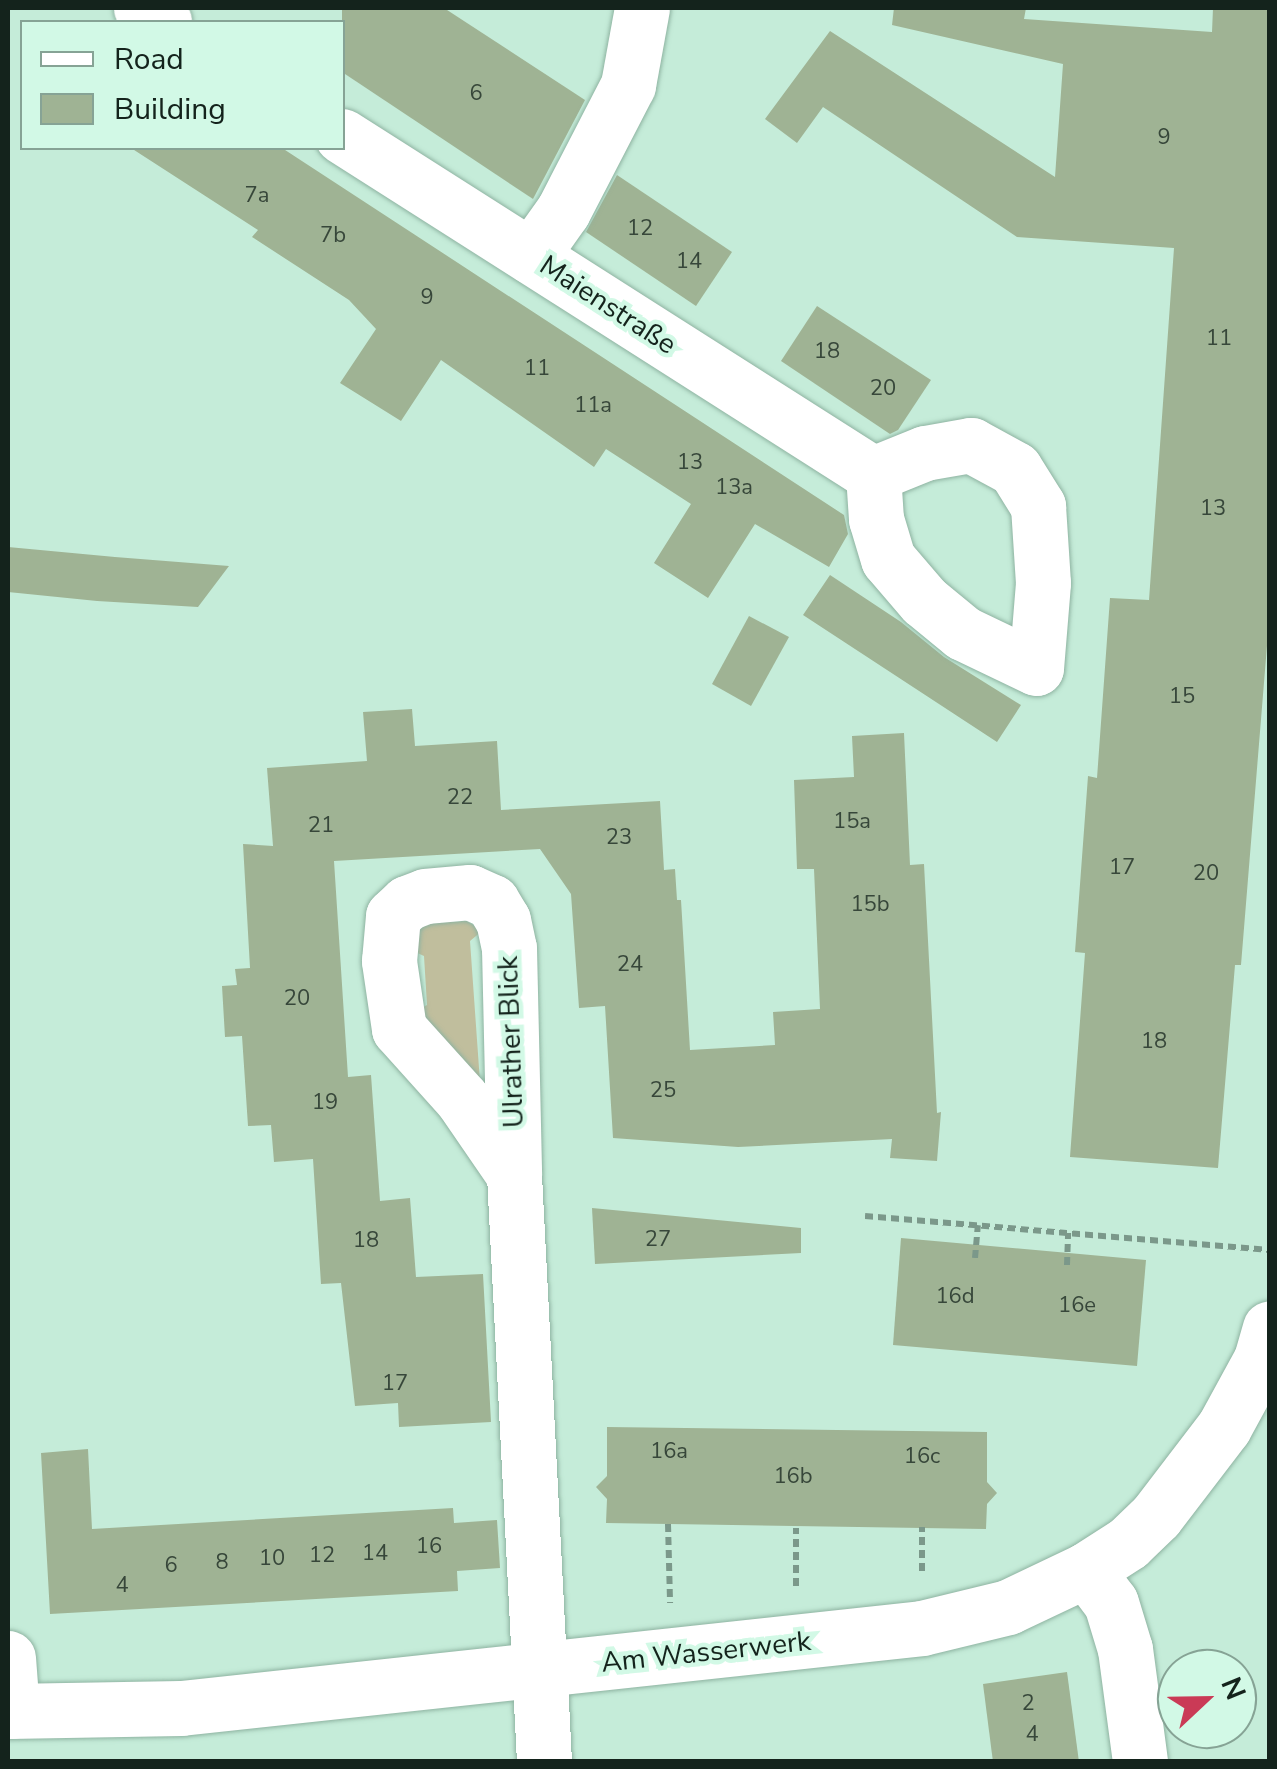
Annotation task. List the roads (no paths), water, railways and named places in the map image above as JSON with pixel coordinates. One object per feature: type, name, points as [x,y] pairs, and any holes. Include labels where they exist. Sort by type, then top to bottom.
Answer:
[{"type":"street","points":[[531,256],[563,211],[628,85],[642,8]]},
{"type":"street","name":"Maienstraße","points":[[345,138],[873,474]]},
{"type":"street","points":[[514,1175],[544,1762]]},
{"type":"street","name":"Am Wasserwerk","points":[[9,1693],[180,1708],[922,1628],[1008,1607],[1086,1570],[1128,1543],[1187,1480],[1224,1427],[1261,1359],[1270,1328]]},
{"type":"street","points":[[1086,1570],[1111,1603],[1125,1649],[1140,1762]]}]
